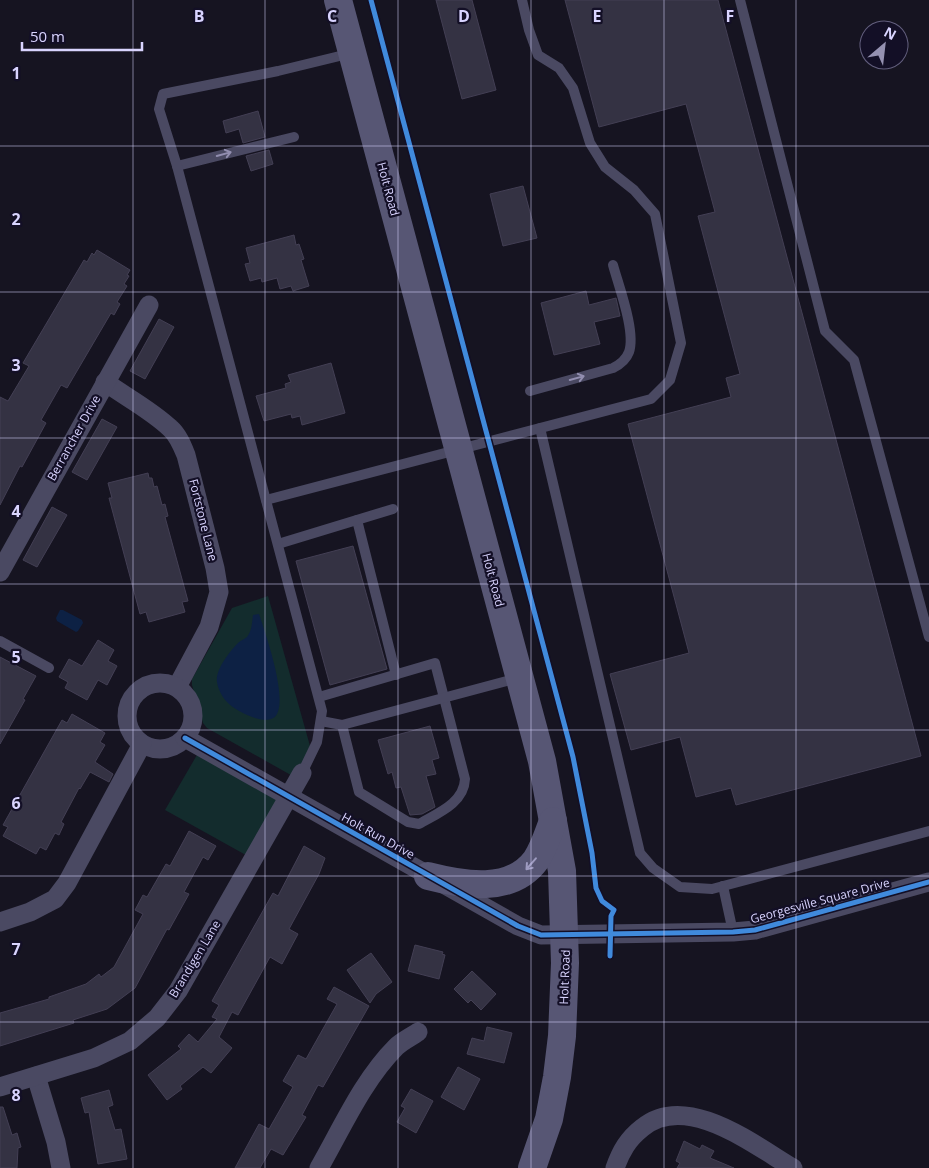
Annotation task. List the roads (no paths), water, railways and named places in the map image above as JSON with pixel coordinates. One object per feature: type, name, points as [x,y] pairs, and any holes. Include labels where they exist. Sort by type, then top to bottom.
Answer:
[{"type":"main road","name":"Holt Road","points":[[338,0],[542,761],[562,871],[565,936],[562,1036],[558,1077],[549,1119],[532,1168]]},
{"type":"main road","points":[[428,876],[452,882],[478,884],[497,884],[512,879],[526,870],[536,860],[553,821]]},
{"type":"street","name":"Berrancher Drive","points":[[0,572],[149,305]]},
{"type":"street","name":"Fortstone Lane","points":[[105,382],[170,428],[180,440],[186,455],[215,568],[219,592],[209,627],[176,687]]},
{"type":"street","points":[[164,683],[176,687],[187,697],[193,711],[192,726],[185,738],[175,745],[164,749],[142,744],[133,735],[127,723],[127,710],[131,698],[140,689],[152,684],[164,683]]},
{"type":"street","name":"Holt Run Drive","points":[[185,738],[518,926],[541,935],[565,936]]},
{"type":"street","points":[[0,922],[30,912],[55,899],[67,883],[142,744]]},
{"type":"street","name":"Brandigen Lane","points":[[0,1087],[94,1058],[130,1041],[157,1018],[178,991],[302,773]]},
{"type":"street","name":"Georgesville Square Drive","points":[[565,936],[756,930],[929,882]]},
{"type":"street","points":[[319,1168],[380,1064],[397,1046],[418,1032]]},
{"type":"street","points":[[36,1076],[56,1142],[61,1168]]},
{"type":"street","points":[[615,1168],[619,1156],[630,1138],[646,1124],[661,1117],[678,1114],[704,1118],[793,1168]]},
{"type":"lane","points":[[266,500],[651,399],[670,380],[681,344],[656,214],[634,190],[606,167],[590,142],[573,88],[559,68],[538,54],[529,30],[522,0]]},
{"type":"lane","points":[[740,0],[825,331],[854,360],[929,637]]},
{"type":"lane","points":[[302,773],[317,742],[322,711],[319,697],[177,166],[159,109],[163,94],[278,71],[352,53]]},
{"type":"lane","points":[[177,166],[294,137]]},
{"type":"lane","points":[[530,391],[613,368],[622,363],[629,353],[631,334],[613,265]]},
{"type":"lane","points":[[540,428],[640,853],[653,868],[680,887],[712,889],[929,831]]},
{"type":"lane","points":[[278,544],[393,509]]},
{"type":"lane","points":[[357,520],[396,674]]},
{"type":"lane","points":[[0,641],[49,668]]},
{"type":"lane","points":[[319,697],[435,663],[465,779],[465,789],[452,805],[419,824],[408,822],[359,792],[342,725]]},
{"type":"lane","points":[[321,721],[342,725],[519,678]]},
{"type":"lane","points":[[723,886],[733,932]]},
{"type":"water","points":[[60,610],[82,620],[83,623],[78,631],[76,632],[57,621],[56,618]]},
{"type":"water","points":[[259,614],[278,680],[279,693],[277,714],[267,720],[244,714],[231,706],[222,695],[217,682],[218,672],[224,661],[238,643],[249,635],[253,615]]}]
